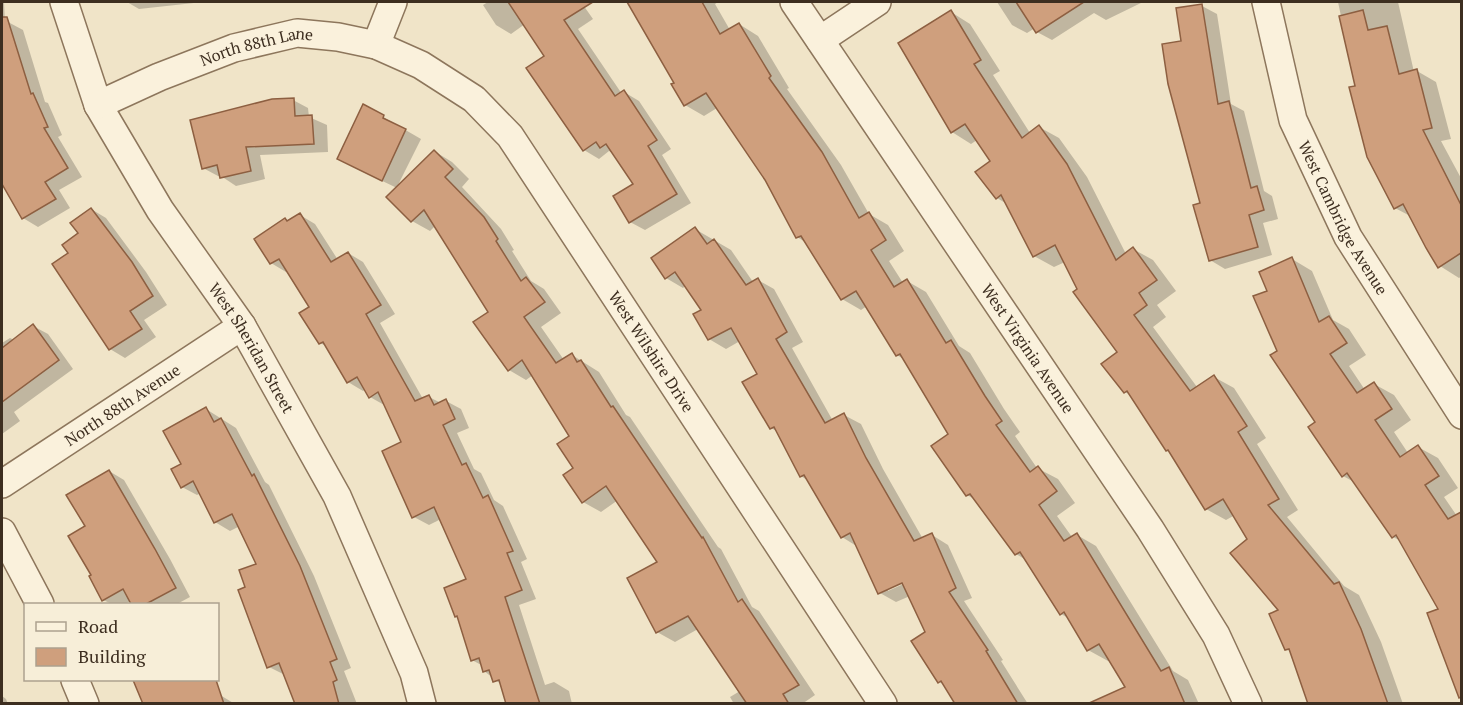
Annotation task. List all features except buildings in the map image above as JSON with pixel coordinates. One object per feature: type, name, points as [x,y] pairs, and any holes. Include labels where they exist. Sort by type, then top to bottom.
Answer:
[{"type":"street","name":"West Sheridan Street","points":[[64,2],[98,105],[160,210],[242,326],[337,496],[414,673],[422,704]]},
{"type":"street","points":[[376,45],[393,2]]},
{"type":"street","name":"West Virginia Avenue","points":[[794,2],[1156,538],[1216,635],[1248,704]]},
{"type":"street","points":[[820,40],[876,2]]},
{"type":"street","name":"West Cambridge Avenue","points":[[1266,2],[1293,120],[1343,227],[1461,415]]},
{"type":"street","name":"North 88th Lane","points":[[98,105],[159,77],[234,48],[297,33],[376,45]]},
{"type":"street","name":"West Wilshire Drive","points":[[376,45],[421,65],[474,99],[510,136],[883,704]]},
{"type":"street","name":"North 88th Avenue","points":[[2,484],[242,326]]},
{"type":"street","points":[[2,532],[39,603]]},
{"type":"street","points":[[75,681],[85,704]]}]
